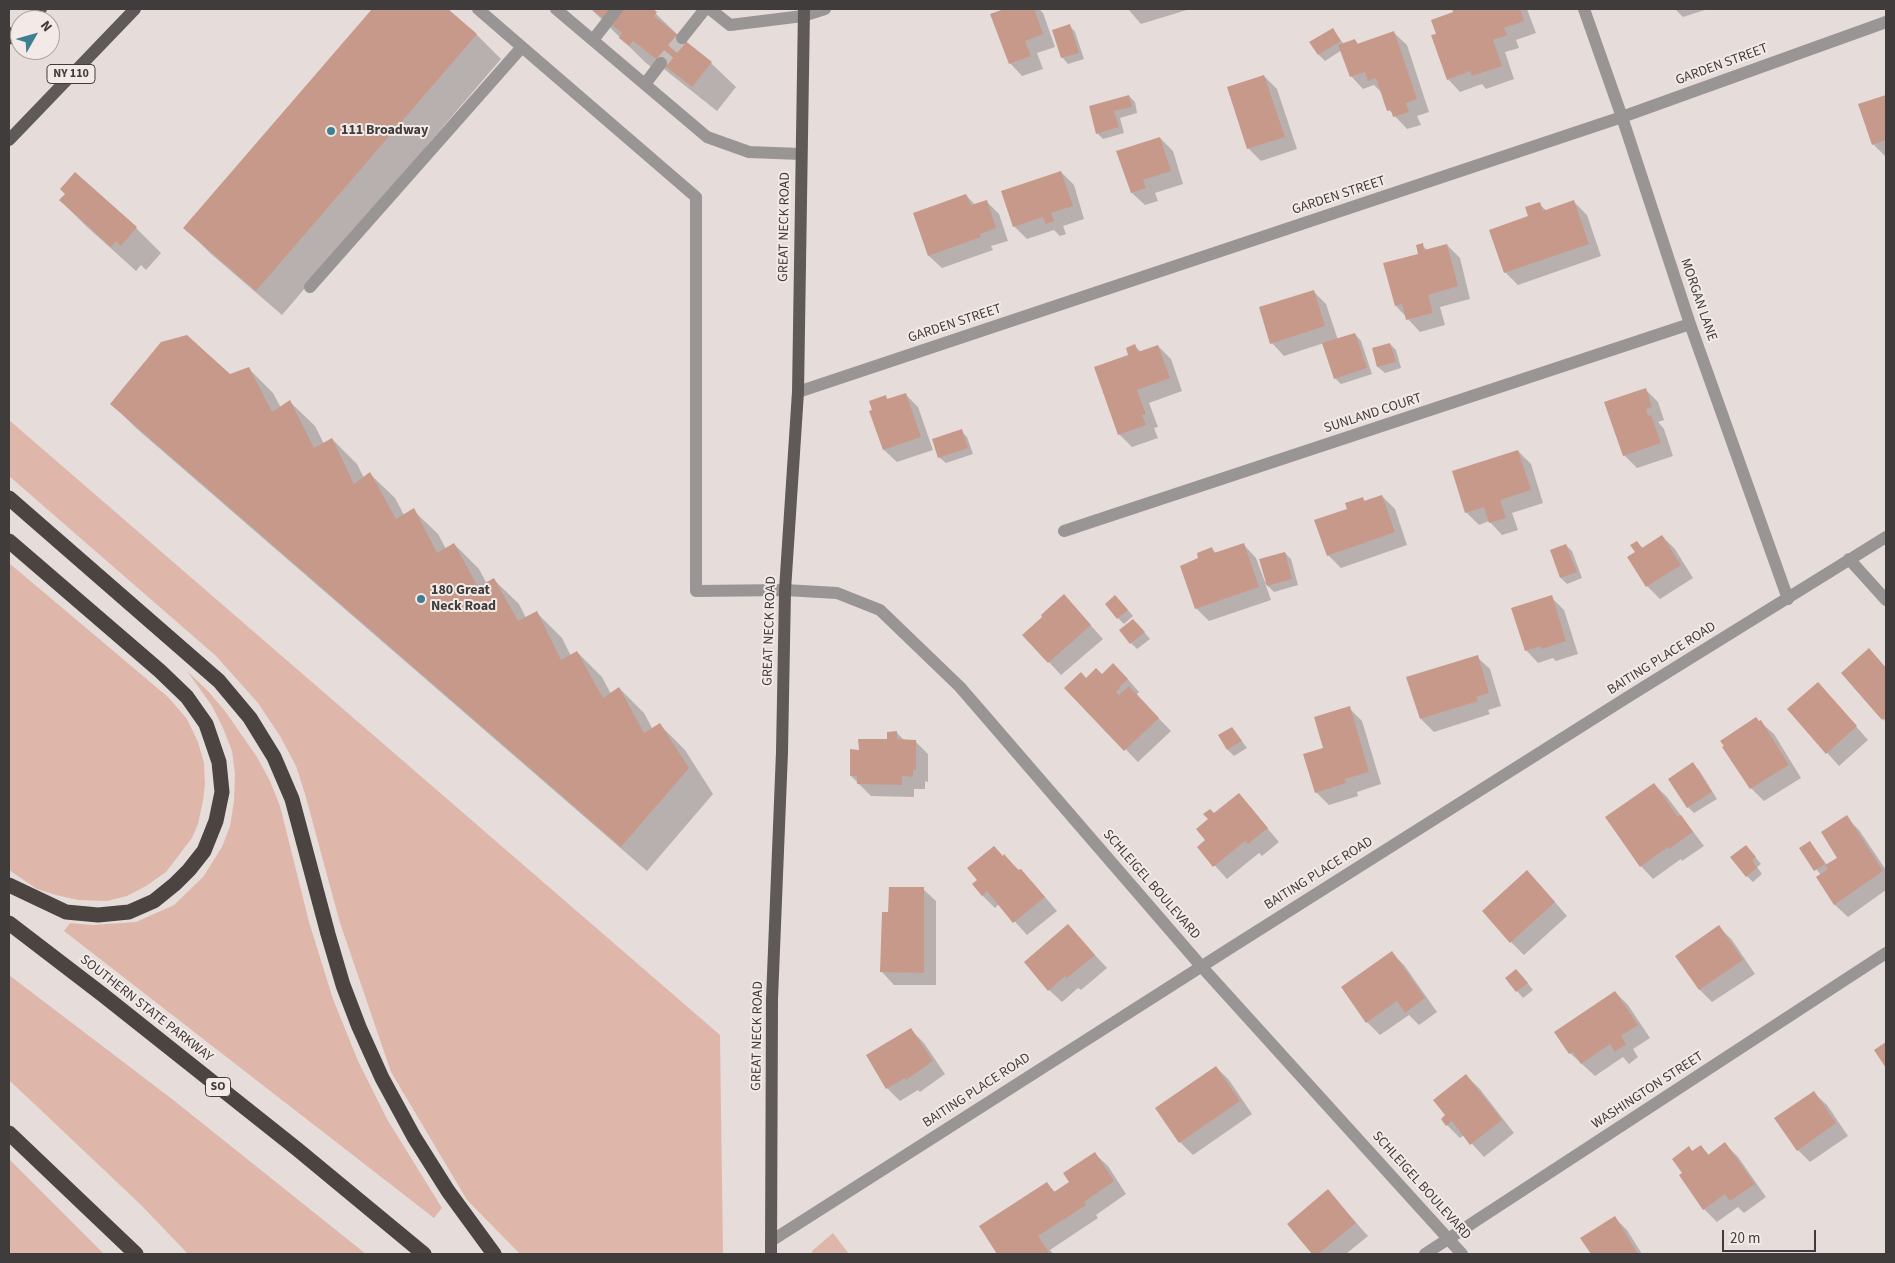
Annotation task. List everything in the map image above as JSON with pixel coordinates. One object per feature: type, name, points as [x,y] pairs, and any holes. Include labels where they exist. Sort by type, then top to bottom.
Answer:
[{"type":"highway","points":[[9,498],[219,681],[250,718],[274,757],[292,799],[343,985],[382,1078],[433,1168],[494,1254]]},
{"type":"highway","points":[[9,541],[160,671],[187,697],[206,724],[219,762],[222,792],[216,821],[204,851],[175,884],[154,901],[129,912],[98,915],[66,912],[9,885]]},
{"type":"highway","name":"SOUTHERN STATE PARKWAY","points":[[9,923],[282,1137],[424,1254]]},
{"type":"highway","points":[[9,1133],[136,1254]]},
{"type":"main road","name":"NY 110","points":[[9,140],[135,9]]},
{"type":"main road","name":"GREAT NECK ROAD","points":[[771,1254],[772,999],[782,752],[785,590],[798,392],[804,12]]},
{"type":"street","points":[[310,287],[522,47],[478,9]]},
{"type":"street","points":[[556,9],[707,138],[749,152],[801,154]]},
{"type":"street","points":[[593,40],[617,9]]},
{"type":"street","points":[[682,38],[705,9]]},
{"type":"street","points":[[710,9],[730,25],[824,9]]},
{"type":"street","name":"MORGAN LANE","points":[[1584,9],[1622,117],[1690,324],[1788,599]]},
{"type":"street","name":"GARDEN STREET","points":[[798,392],[1622,117],[1886,22]]},
{"type":"street","name":"SCHLEIGEL BOULEVARD","points":[[522,47],[696,197],[696,591],[785,590],[837,593],[880,610],[960,687],[1201,966],[1462,1254]]},
{"type":"street","points":[[645,84],[662,64]]},
{"type":"street","name":"SUNLAND COURT","points":[[1064,531],[1690,324]]},
{"type":"street","name":"BAITING PLACE ROAD","points":[[771,1241],[1201,966],[1886,537]]},
{"type":"street","points":[[1849,560],[1886,600]]},
{"type":"street","name":"WASHINGTON STREET","points":[[1425,1254],[1886,953]]},
{"type":"shaded area","points":[[9,420],[720,1035],[723,1254],[520,1254],[467,1200],[391,1072],[340,923],[296,766],[280,736],[258,703],[216,656],[9,476]]},
{"type":"shaded area","points":[[9,563],[168,697],[187,719],[198,742],[204,763],[205,784],[198,824],[192,838],[166,872],[127,896],[107,901],[78,900],[37,889],[9,870]]},
{"type":"shaded area","points":[[187,671],[225,711],[257,757],[270,781],[280,806],[309,922],[333,999],[358,1061],[387,1119],[442,1208],[434,1218],[64,931],[70,923],[93,925],[136,922],[174,905],[203,877],[222,847],[230,826],[234,801],[235,774],[232,751],[212,706]]},
{"type":"shaded area","points":[[9,975],[172,1099],[366,1254],[188,1254],[141,1205],[9,1080]]},
{"type":"shaded area","points":[[9,1159],[104,1254],[9,1254]]},
{"type":"shaded area","points":[[833,1233],[849,1254],[812,1254],[812,1251]]},
{"type":"building","name":"111 Broadway","points":[[372,9],[448,9],[477,34],[256,291],[183,228]]},
{"type":"building","points":[[591,9],[653,9],[657,12],[654,16],[712,62],[692,87],[633,41],[629,46],[619,38],[622,33]]},
{"type":"building","points":[[1004,9],[1034,9],[1043,34],[1025,41],[1031,56],[1009,64],[990,14]]},
{"type":"building","points":[[1452,9],[1520,9],[1524,21],[1504,28],[1507,35],[1493,40],[1502,66],[1472,76],[1470,71],[1447,80],[1431,35],[1436,34],[1431,20],[1453,12]]},
{"type":"building","points":[[1070,24],[1079,53],[1061,58],[1052,30]]},
{"type":"building","points":[[1333,28],[1341,41],[1318,55],[1309,42]]},
{"type":"building","points":[[1394,31],[1417,99],[1406,103],[1409,112],[1393,117],[1391,110],[1387,111],[1376,78],[1368,81],[1365,72],[1350,77],[1338,45],[1355,39],[1357,44]]},
{"type":"building","points":[[1264,75],[1285,137],[1247,149],[1227,87]]},
{"type":"building","points":[[1129,95],[1132,107],[1114,111],[1119,127],[1096,134],[1089,106]]},
{"type":"building","points":[[1886,95],[1886,140],[1872,145],[1858,104]]},
{"type":"building","points":[[1160,137],[1171,171],[1143,180],[1146,188],[1131,193],[1116,151]]},
{"type":"building","points":[[1061,171],[1073,206],[1051,213],[1054,221],[1046,224],[1043,217],[1013,227],[1001,191]]},
{"type":"building","points":[[75,172],[137,227],[121,246],[116,241],[111,247],[59,200],[65,194],[60,189]]},
{"type":"building","points":[[966,194],[971,205],[987,200],[996,228],[980,234],[981,237],[928,256],[913,213]]},
{"type":"building","points":[[1574,200],[1589,244],[1504,273],[1489,230],[1528,216],[1525,207],[1540,202],[1543,211]]},
{"type":"building","points":[[1423,243],[1424,250],[1447,244],[1458,286],[1428,295],[1433,313],[1406,320],[1402,304],[1395,306],[1383,263],[1418,254],[1416,245]]},
{"type":"building","points":[[1314,290],[1325,326],[1270,344],[1259,307]]},
{"type":"building","points":[[1355,333],[1367,368],[1334,379],[1322,343]]},
{"type":"building","name":"180 Great Neck Road","points":[[187,335],[230,374],[249,367],[272,412],[290,400],[314,448],[332,438],[354,484],[370,472],[396,519],[414,508],[437,553],[454,543],[478,587],[494,578],[518,621],[537,611],[561,660],[577,651],[603,698],[619,687],[644,733],[660,723],[689,768],[621,847],[110,404],[161,342]]},
{"type":"building","points":[[1390,343],[1396,362],[1377,367],[1372,348]]},
{"type":"building","points":[[1135,344],[1138,352],[1158,345],[1170,378],[1137,390],[1146,414],[1142,415],[1146,425],[1118,435],[1094,367],[1128,355],[1126,348]]},
{"type":"building","points":[[1646,388],[1652,407],[1646,409],[1648,416],[1651,415],[1661,443],[1623,456],[1604,402]]},
{"type":"building","points":[[906,393],[921,437],[883,450],[869,411],[872,410],[869,401],[886,395],[887,399]]},
{"type":"building","points":[[962,429],[968,448],[938,458],[932,439]]},
{"type":"building","points":[[1518,450],[1531,490],[1500,500],[1506,518],[1489,523],[1484,507],[1465,513],[1452,471]]},
{"type":"building","points":[[1382,495],[1395,532],[1327,556],[1314,520],[1347,509],[1345,503],[1363,497],[1364,501]]},
{"type":"building","points":[[1662,535],[1681,565],[1646,587],[1627,557],[1635,552],[1630,545],[1637,541],[1642,548]]},
{"type":"building","points":[[1244,543],[1259,587],[1195,609],[1180,566],[1198,558],[1197,553],[1212,547],[1214,553]]},
{"type":"building","points":[[1566,544],[1577,572],[1560,578],[1550,550]]},
{"type":"building","points":[[1285,552],[1292,579],[1267,586],[1259,559]]},
{"type":"building","points":[[1064,594],[1091,625],[1048,663],[1022,635]]},
{"type":"building","points":[[1115,595],[1128,610],[1117,619],[1105,604]]},
{"type":"building","points":[[1552,595],[1566,641],[1542,649],[1541,646],[1525,651],[1511,608]]},
{"type":"building","points":[[1133,619],[1145,632],[1130,644],[1119,630]]},
{"type":"building","points":[[1869,648],[1886,668],[1886,716],[1882,720],[1841,673]]},
{"type":"building","points":[[1478,655],[1489,693],[1476,697],[1478,701],[1420,719],[1406,677]]},
{"type":"building","points":[[1113,663],[1128,679],[1116,692],[1119,695],[1129,686],[1159,718],[1124,751],[1064,688],[1081,672],[1086,678],[1096,668],[1102,674]]},
{"type":"building","points":[[1818,682],[1857,726],[1826,754],[1787,709]]},
{"type":"building","points":[[1350,706],[1369,772],[1345,779],[1346,783],[1315,793],[1303,754],[1323,748],[1314,717]]},
{"type":"building","points":[[1756,717],[1759,721],[1761,720],[1789,765],[1750,789],[1720,741]]},
{"type":"building","points":[[1232,727],[1242,741],[1227,750],[1218,735]]},
{"type":"building","points":[[897,731],[897,739],[916,740],[916,770],[913,769],[913,777],[902,776],[902,785],[857,784],[857,776],[850,776],[850,749],[859,750],[858,739],[887,739],[887,732]]},
{"type":"building","points":[[1693,762],[1712,792],[1687,808],[1668,779]]},
{"type":"building","points":[[1654,783],[1678,817],[1681,815],[1693,832],[1640,867],[1605,817]]},
{"type":"building","points":[[1239,793],[1268,828],[1248,844],[1245,841],[1213,867],[1197,847],[1205,840],[1196,829],[1208,819],[1203,814],[1210,809],[1214,813]]},
{"type":"building","points":[[1847,815],[1883,871],[1834,905],[1816,877],[1828,869],[1825,865],[1837,858],[1821,832]]},
{"type":"building","points":[[1810,841],[1825,864],[1814,871],[1799,848]]},
{"type":"building","points":[[1746,845],[1756,857],[1752,860],[1757,868],[1746,877],[1730,857]]},
{"type":"building","points":[[994,846],[1018,870],[1021,869],[1045,897],[1013,923],[987,891],[982,896],[972,884],[977,880],[967,868]]},
{"type":"building","points":[[1527,870],[1555,902],[1510,943],[1482,911]]},
{"type":"building","points":[[889,887],[924,887],[924,973],[880,972],[882,912],[888,912]]},
{"type":"building","points":[[1068,924],[1095,955],[1067,978],[1065,976],[1048,991],[1024,962]]},
{"type":"building","points":[[1719,925],[1743,960],[1699,990],[1675,956]]},
{"type":"building","points":[[1392,951],[1425,998],[1405,1013],[1397,1001],[1366,1023],[1341,987]]},
{"type":"building","points":[[1516,969],[1528,983],[1516,992],[1505,978]]},
{"type":"building","points":[[1615,991],[1638,1025],[1621,1036],[1626,1044],[1615,1052],[1610,1044],[1581,1064],[1573,1052],[1569,1054],[1554,1032]]},
{"type":"building","points":[[911,1028],[933,1061],[906,1080],[905,1078],[886,1089],[866,1055]]},
{"type":"building","points":[[1886,1042],[1886,1068],[1874,1050]]},
{"type":"building","points":[[1216,1066],[1240,1101],[1179,1143],[1155,1108]]},
{"type":"building","points":[[1466,1074],[1502,1120],[1470,1145],[1452,1121],[1446,1126],[1441,1119],[1445,1115],[1433,1100]]},
{"type":"building","points":[[1814,1091],[1836,1123],[1797,1151],[1774,1118]]},
{"type":"building","points":[[1725,1142],[1755,1184],[1730,1201],[1725,1194],[1703,1210],[1679,1175],[1682,1173],[1672,1159],[1689,1146],[1692,1151],[1701,1145],[1708,1155]]},
{"type":"building","points":[[1095,1152],[1114,1181],[1084,1202],[1086,1205],[1038,1236],[1050,1254],[997,1254],[979,1226],[1047,1182],[1054,1192],[1069,1182],[1063,1173]]},
{"type":"building","points":[[1328,1189],[1356,1223],[1318,1254],[1312,1254],[1287,1224]]},
{"type":"building","points":[[1615,1216],[1638,1254],[1591,1254],[1580,1238]]},
{"type":"tunnel","points":[[661,63],[682,38]]},
{"type":"place","name":"111 Broadway","points":[[331,131]]},
{"type":"place","name":"180 Great Neck Road","points":[[421,599]]}]
